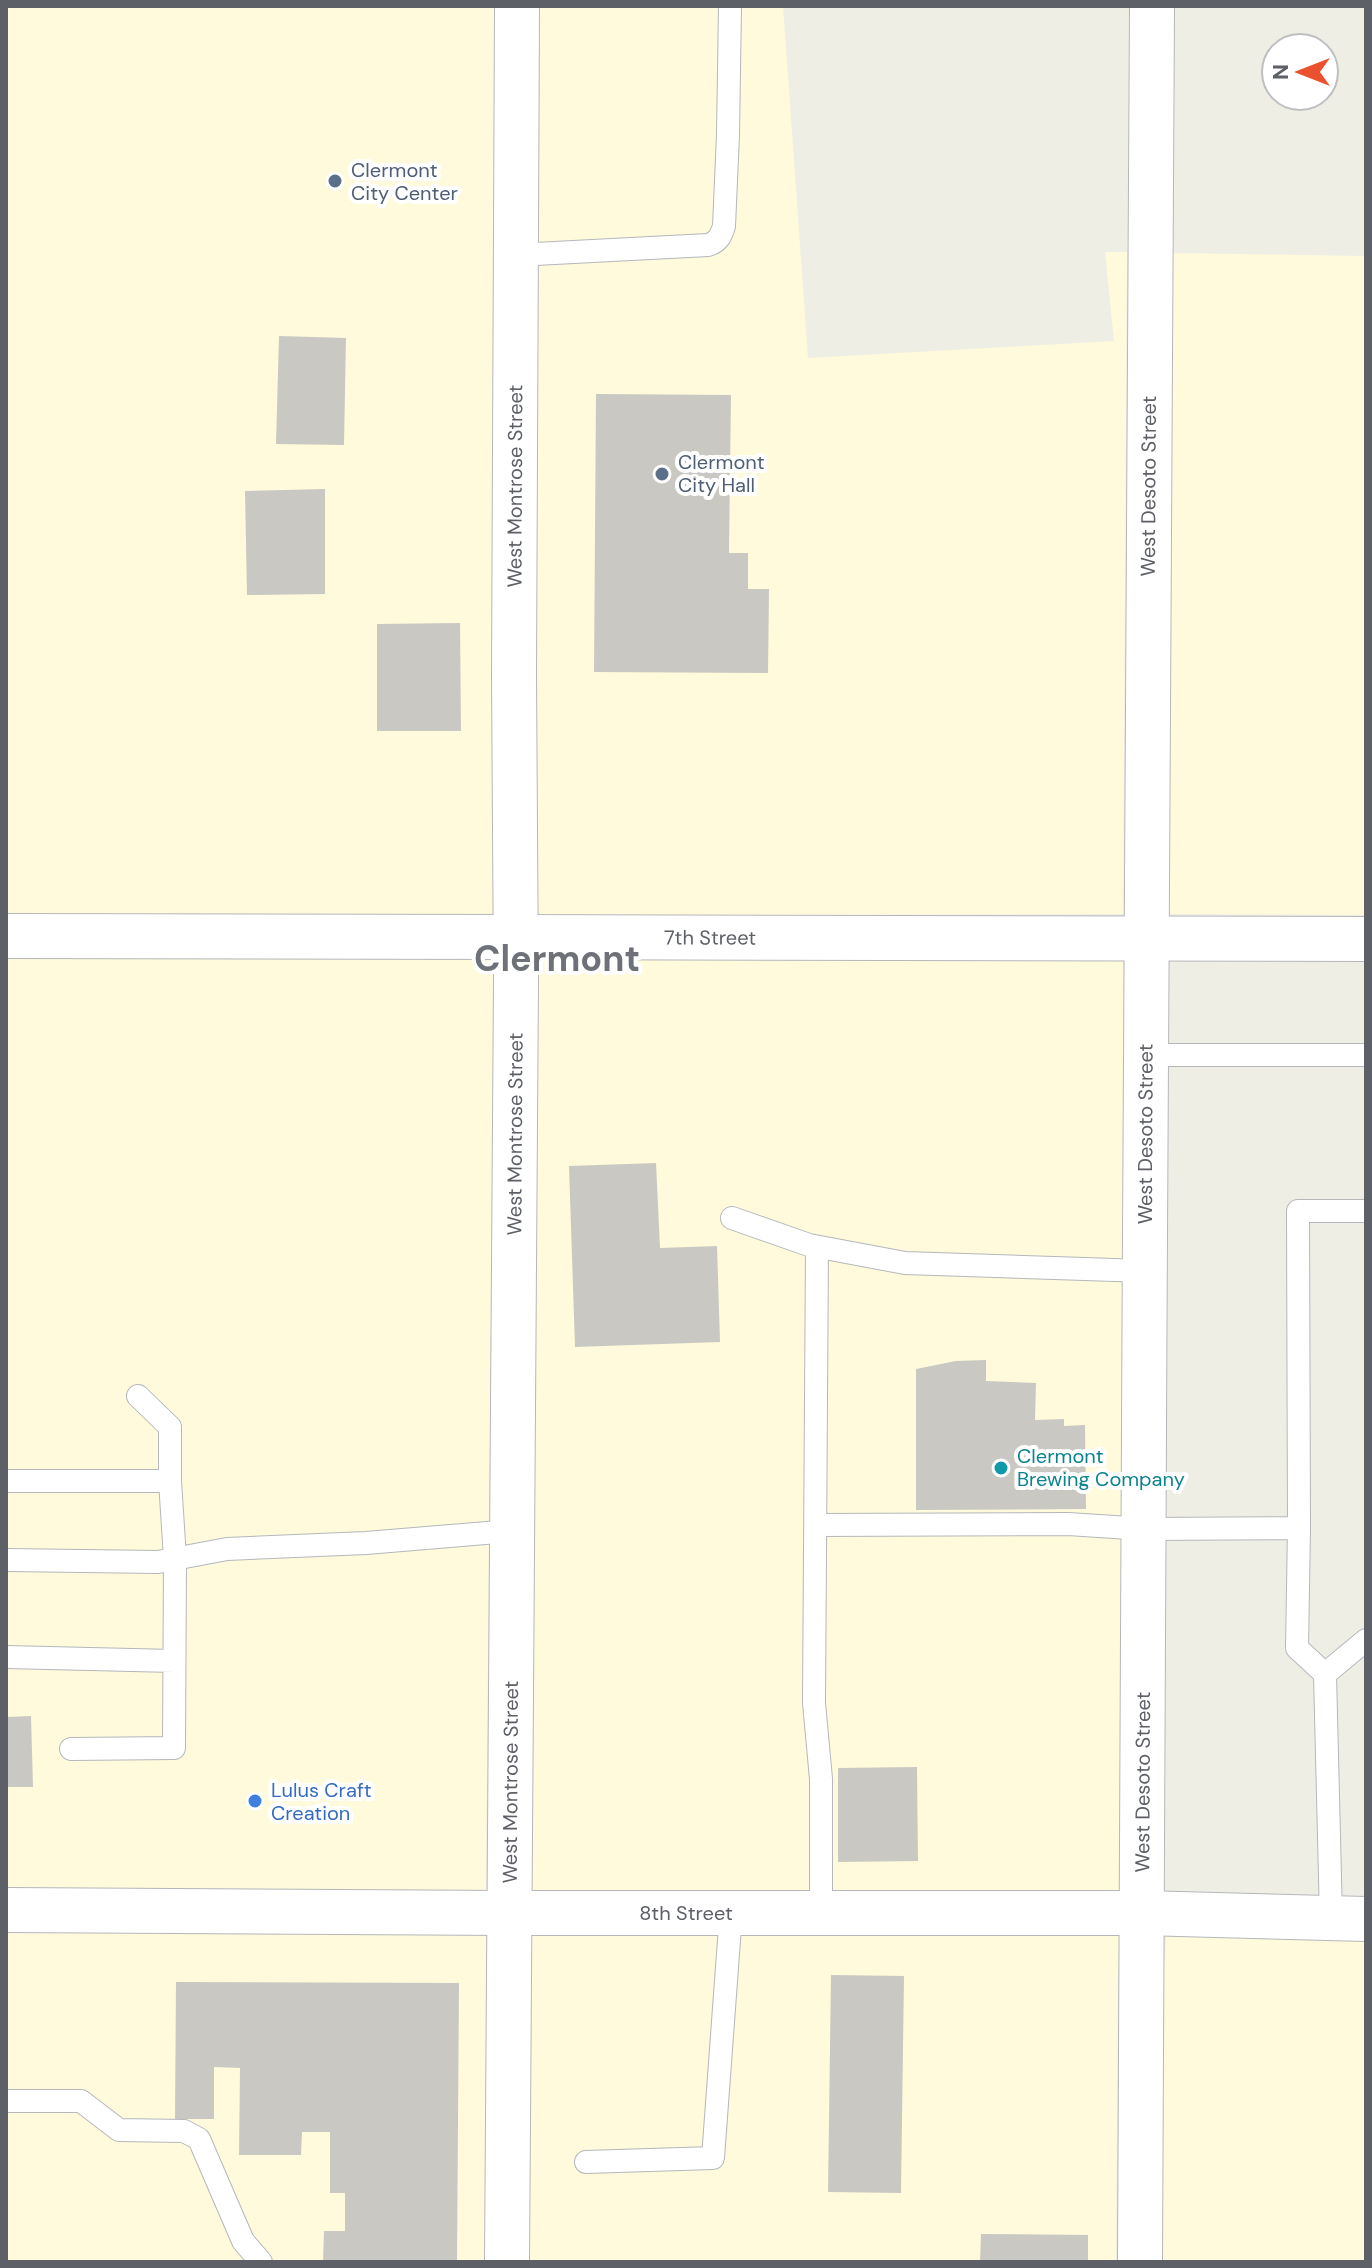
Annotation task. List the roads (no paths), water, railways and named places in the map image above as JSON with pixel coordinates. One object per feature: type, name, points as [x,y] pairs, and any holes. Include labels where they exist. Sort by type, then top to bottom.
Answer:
[{"type":"street","name":"West Montrose Street","points":[[507,2262],[516,937],[517,6]]},
{"type":"street","name":"West Desoto Street","points":[[1140,2262],[1152,6]]},
{"type":"street","name":"7th Street","points":[[6,936],[1366,939]]},
{"type":"street","name":"8th Street","points":[[6,1910],[1142,1913],[1349,1918]]},
{"type":"lane","points":[[516,255],[715,243],[724,226],[730,6]]},
{"type":"lane","points":[[1145,1055],[1366,1055]]},
{"type":"lane","points":[[1349,1918],[1325,1674],[1297,1648],[1298,1211],[1366,1211]]},
{"type":"lane","points":[[732,1218],[817,1247],[905,1263],[1145,1271]]},
{"type":"lane","points":[[817,1247],[814,1703],[821,1779],[821,1913]]},
{"type":"lane","points":[[71,1749],[174,1748],[175,1558],[170,1427],[138,1396]]},
{"type":"lane","points":[[6,1481],[170,1481]]},
{"type":"lane","points":[[816,1525],[1068,1524],[1145,1529],[1299,1528]]},
{"type":"lane","points":[[6,1560],[158,1562],[227,1549],[366,1543],[511,1531]]},
{"type":"lane","points":[[1325,1674],[1366,1640]]},
{"type":"lane","points":[[6,1657],[174,1661]]},
{"type":"lane","points":[[586,2162],[713,2158],[731,1913]]},
{"type":"lane","points":[[6,2101],[81,2101],[119,2130],[184,2131],[199,2139],[243,2241],[261,2262]]},
{"type":"place","name":"Clermont City Center","points":[[335,181]]},
{"type":"place","name":"Clermont City Hall","points":[[662,474]]},
{"type":"place","name":"Clermont Brewing Company","points":[[1001,1468]]},
{"type":"place","name":"Lulus Craft Creation","points":[[255,1801]]},
{"type":"district","name":"Clermont","points":[[557,958]]}]
